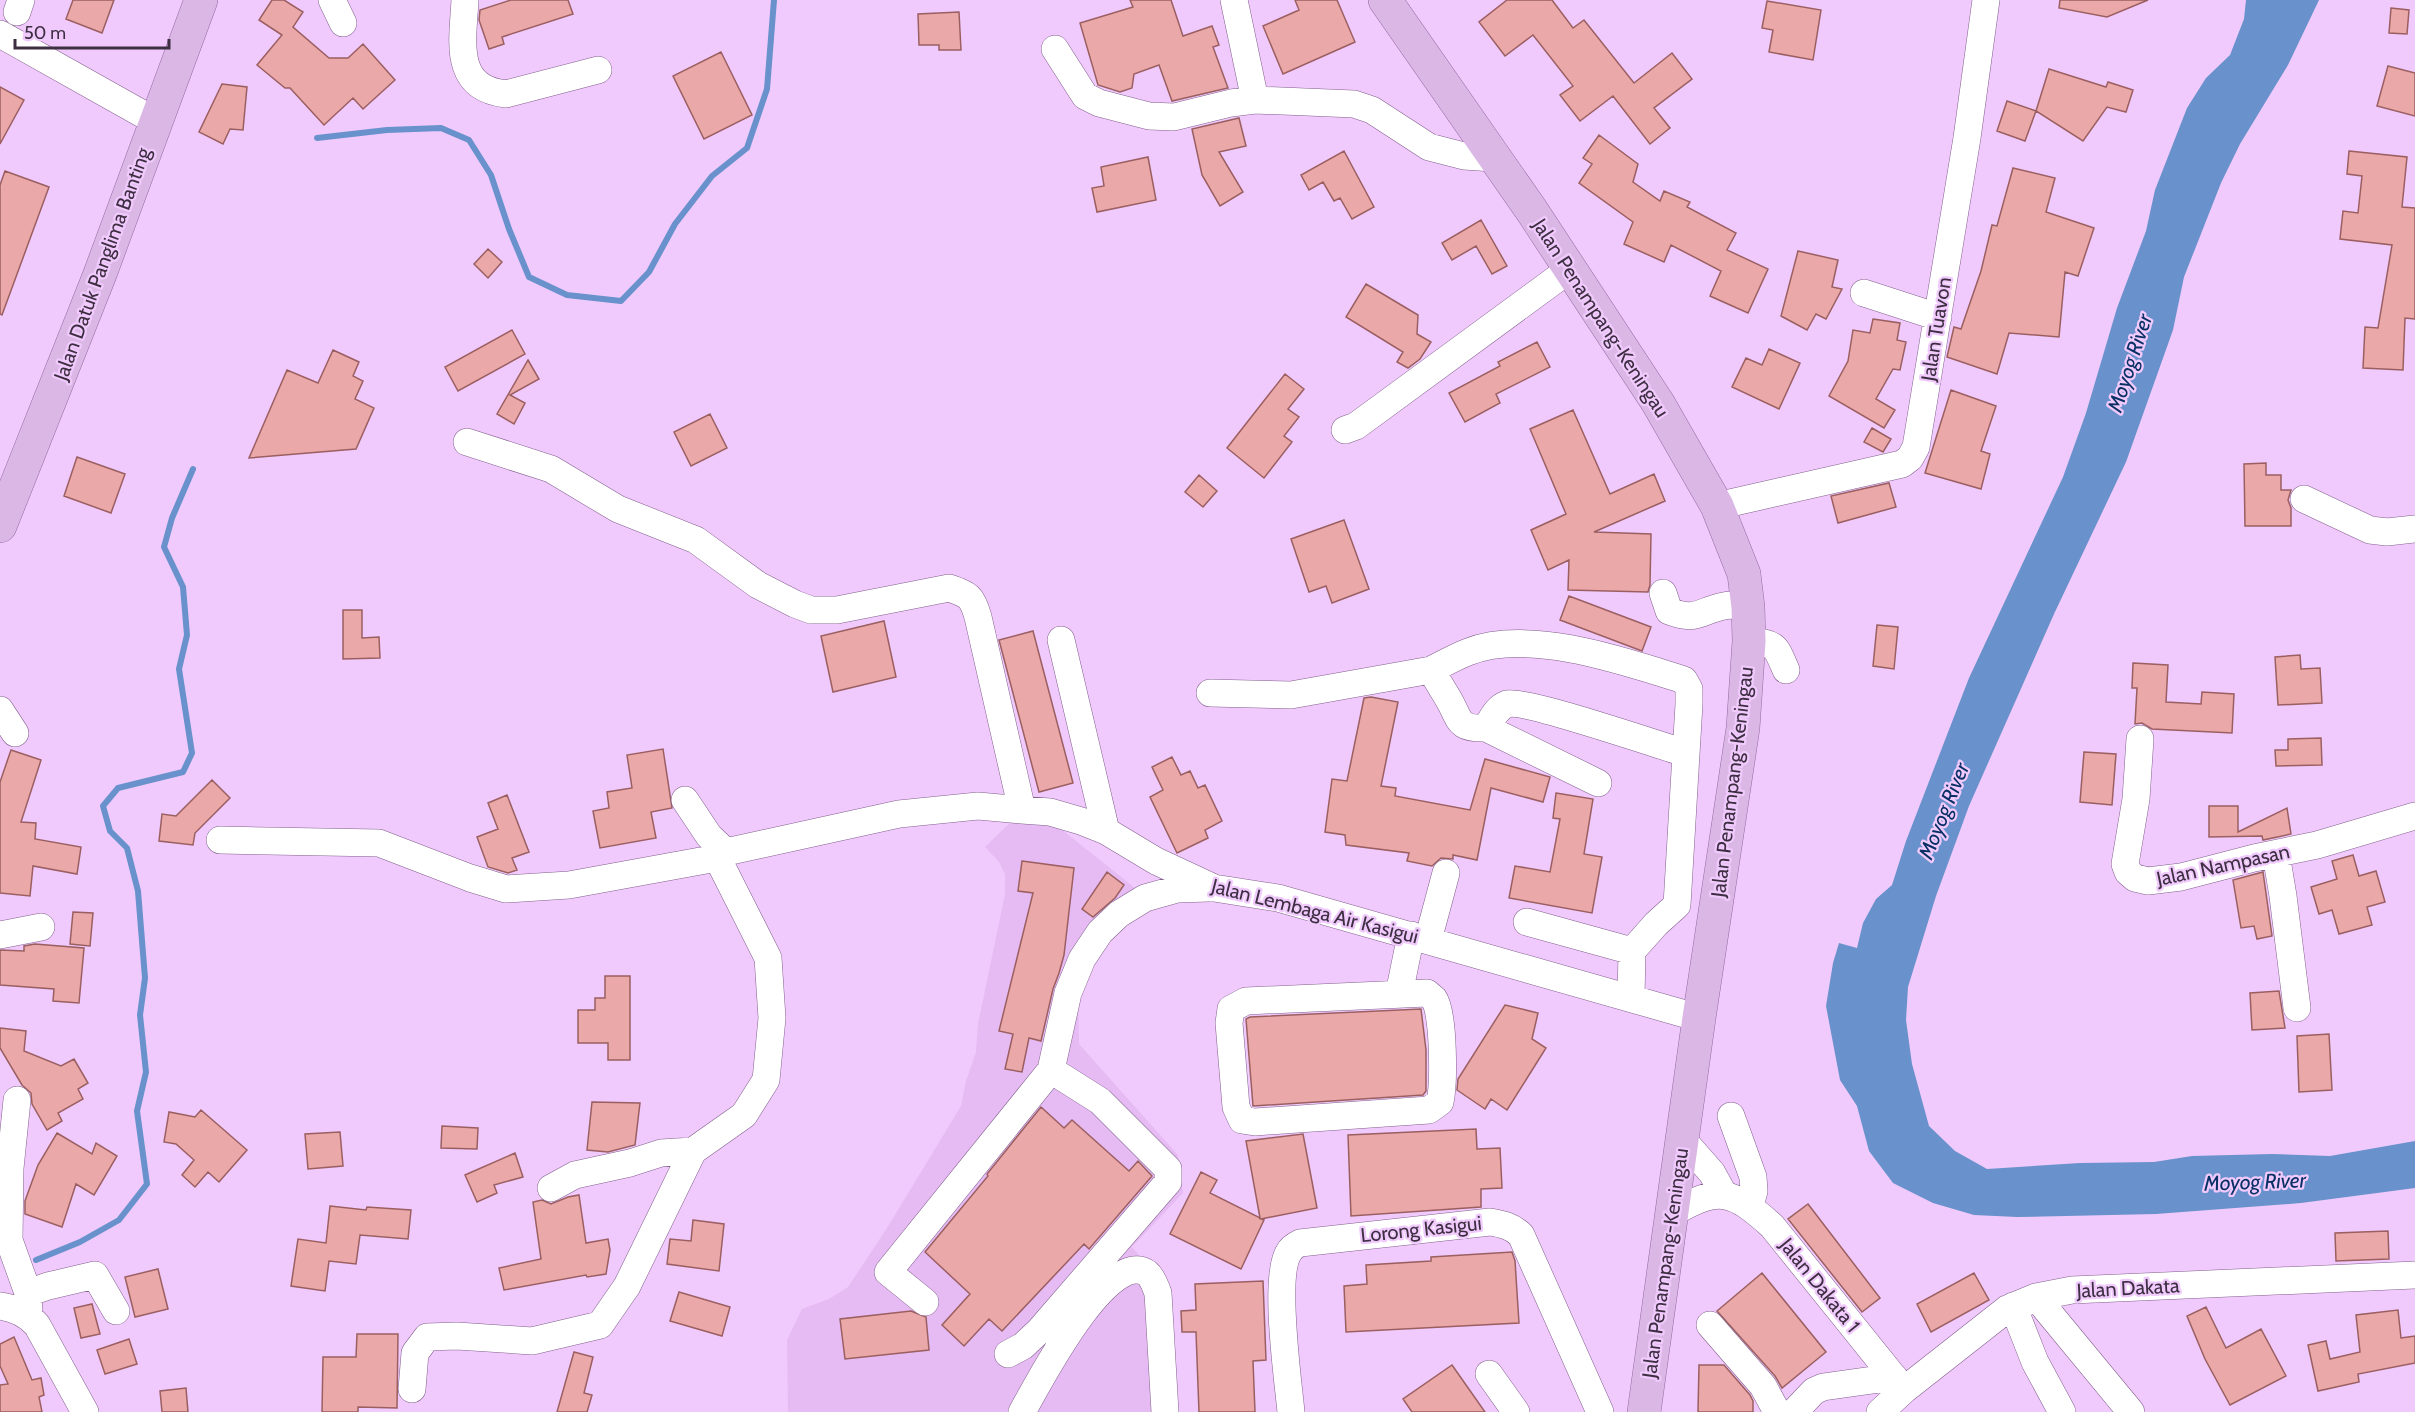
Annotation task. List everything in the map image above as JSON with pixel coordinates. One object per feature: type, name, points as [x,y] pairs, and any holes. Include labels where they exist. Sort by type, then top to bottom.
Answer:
[{"type":"main road","name":"Jalan Datuk Panglima Banting","points":[[0,526],[96,285],[154,121],[201,0]]},
{"type":"main road","name":"Jalan Penampang-Keningau","points":[[1385,0],[1658,403],[1717,506],[1744,574],[1749,641],[1743,728],[1699,1018],[1644,1412]]},
{"type":"street","points":[[465,0],[464,62],[471,78],[481,86],[506,94],[598,70]]},
{"type":"street","points":[[1234,0],[1255,100]]},
{"type":"street","name":"Jalan Tuavon","points":[[1717,506],[1902,464],[1910,458],[1916,447],[1967,138],[1986,0]]},
{"type":"street","points":[[0,34],[154,121]]},
{"type":"street","points":[[1055,48],[1085,96],[1099,103],[1129,111],[1162,118],[1255,100],[1354,104],[1372,110],[1429,147],[1464,156],[1494,158]]},
{"type":"street","points":[[1345,430],[1356,426],[1569,269]]},
{"type":"street","points":[[1864,293],[1938,317]]},
{"type":"street","points":[[467,442],[551,469],[618,508],[696,540],[758,585],[811,610],[837,610],[949,588],[966,594],[974,602],[978,617],[1022,810]]},
{"type":"street","points":[[2304,499],[2370,530],[2387,532],[2415,529]]},
{"type":"street","points":[[1664,593],[1669,611],[1683,616],[1700,615],[1726,605],[1748,607]]},
{"type":"street","points":[[1061,640],[1106,831]]},
{"type":"street","points":[[1749,641],[1770,644],[1777,649],[1786,670]]},
{"type":"street","points":[[1210,693],[1291,695],[1431,670],[1470,651],[1512,643],[1599,654],[1684,680],[1689,689],[1677,904],[1632,951],[1631,998]]},
{"type":"street","points":[[1431,670],[1451,703],[1455,716],[1472,729],[1486,728],[1598,783]]},
{"type":"street","points":[[1486,728],[1499,708],[1509,704],[1520,705],[1569,717],[1685,753]]},
{"type":"street","points":[[0,710],[15,733]]},
{"type":"street","name":"Jalan Nampasan","points":[[2140,739],[2136,799],[2125,864],[2128,872],[2135,878],[2148,881],[2181,877],[2317,845],[2415,816]]},
{"type":"street","points":[[551,1188],[575,1175],[630,1164],[661,1153],[693,1150],[744,1115],[766,1080],[772,1018],[768,958],[721,854],[685,800]]},
{"type":"street","name":"Jalan Lembaga Air Kasigui","points":[[220,840],[379,843],[470,878],[506,889],[569,885],[899,814],[978,806],[1050,812],[1106,831],[1156,861],[1214,888],[1278,898],[1699,1018]]},
{"type":"street","points":[[2276,854],[2297,1008]]},
{"type":"street","points":[[1398,994],[1446,873]]},
{"type":"street","points":[[925,1302],[888,1272],[1051,1070],[1068,993],[1082,959],[1100,932],[1119,914],[1145,898],[1177,889],[1214,888]]},
{"type":"street","points":[[1677,904],[1716,912]]},
{"type":"street","points":[[1527,922],[1632,951]]},
{"type":"street","points":[[0,935],[41,927]]},
{"type":"street","points":[[1427,993],[1435,1000],[1439,1015],[1444,1086],[1440,1102],[1429,1110],[1256,1122],[1242,1120],[1236,1107],[1229,1023],[1231,1009],[1246,1001],[1398,994],[1427,993]]},
{"type":"street","points":[[1008,1354],[1023,1346],[1040,1331],[1168,1182],[1168,1169],[1100,1101],[1051,1070]]},
{"type":"street","points":[[17,1100],[10,1168],[9,1240],[28,1305],[85,1412]]},
{"type":"street","points":[[1731,1116],[1753,1177],[1754,1191],[1749,1206]]},
{"type":"street","points":[[1673,1213],[1696,1199],[1723,1193],[1712,1173],[1683,1140]]},
{"type":"street","points":[[412,1389],[415,1353],[427,1337],[457,1336],[532,1341],[600,1325],[627,1286],[693,1150]]},
{"type":"street","name":"Jalan Dakata 1","points":[[1723,1193],[1749,1206],[1772,1226],[1899,1384]]},
{"type":"street","name":"Lorong Kasigui","points":[[1291,1412],[1282,1297],[1285,1262],[1289,1251],[1300,1243],[1490,1222],[1505,1225],[1521,1235],[1590,1408]]},
{"type":"street","points":[[1022,1412],[1049,1360],[1071,1328],[1114,1278],[1137,1270],[1145,1272],[1151,1278],[1158,1293],[1165,1412]]},
{"type":"street","points":[[0,1306],[9,1308],[28,1305],[48,1286],[94,1275],[116,1311]]},
{"type":"street","name":"Jalan Dakata","points":[[1880,1412],[1899,1384],[2007,1309],[2025,1302],[2072,1290],[2415,1275]]},
{"type":"street","points":[[2025,1302],[2035,1362],[2062,1412]]},
{"type":"street","points":[[2025,1302],[2131,1412]]},
{"type":"street","points":[[1710,1325],[1763,1386],[1777,1412]]},
{"type":"street","points":[[1489,1374],[1516,1412]]},
{"type":"street","points":[[1794,1412],[1814,1390],[1823,1387],[1899,1384]]},
{"type":"shaded area","points":[[1015,818],[1039,821],[1061,829],[1140,892],[1109,938],[1078,994],[1079,1044],[1178,1155],[1183,1193],[1132,1247],[1165,1286],[1170,1412],[788,1412],[787,1340],[802,1309],[829,1299],[848,1287],[887,1228],[961,1106],[966,1081],[976,1052],[978,1024],[1005,894],[1005,874],[999,862],[985,847]]},
{"type":"water","name":"Moyog River","points":[[2246,0],[2319,0],[2288,65],[2240,144],[2221,183],[2184,277],[2173,330],[2126,462],[2054,614],[1969,806],[1936,896],[1908,987],[1906,1020],[1912,1064],[1929,1126],[1955,1151],[1987,1169],[2080,1163],[2154,1162],[2192,1156],[2272,1154],[2330,1156],[2415,1141],[2415,1188],[2301,1203],[2156,1214],[2017,1217],[1974,1215],[1933,1203],[1893,1183],[1869,1151],[1857,1106],[1840,1080],[1826,1006],[1833,963],[1839,943],[1857,948],[1863,923],[1876,899],[1892,885],[1906,841],[1969,678],[2063,477],[2086,413],[2117,308],[2146,231],[2155,190],[2187,108],[2206,78],[2230,55],[2244,19]]},
{"type":"building","points":[[73,0],[114,0],[102,33],[66,19]]},
{"type":"building","points":[[272,0],[284,0],[303,12],[293,27],[329,58],[348,58],[363,44],[395,80],[363,109],[353,98],[324,125],[290,88],[285,88],[257,65],[282,35],[259,20]]},
{"type":"building","points":[[511,0],[568,0],[573,14],[502,37],[504,44],[489,49],[479,20],[480,10]]},
{"type":"building","points":[[1130,0],[1171,0],[1183,36],[1212,26],[1219,45],[1213,47],[1228,88],[1172,101],[1159,65],[1134,74],[1132,88],[1120,92],[1098,85],[1080,23],[1133,7]]},
{"type":"building","points":[[1295,0],[1337,0],[1355,42],[1283,74],[1263,26],[1299,10]]},
{"type":"building","points":[[1507,0],[1552,0],[1573,28],[1584,20],[1634,83],[1672,53],[1692,79],[1654,108],[1670,128],[1650,144],[1613,96],[1580,121],[1560,95],[1573,86],[1533,35],[1505,56],[1479,22]]},
{"type":"building","points":[[2060,0],[2148,0],[2107,17],[2059,8]]},
{"type":"building","points":[[1767,1],[1821,10],[1813,60],[1769,52],[1773,30],[1762,28]]},
{"type":"building","points":[[2391,8],[2409,10],[2407,34],[2389,33]]},
{"type":"building","points":[[959,12],[961,50],[939,50],[939,45],[919,45],[918,14]]},
{"type":"building","points":[[721,52],[752,115],[704,139],[673,76]]},
{"type":"building","points":[[2388,66],[2415,73],[2415,116],[2377,106]]},
{"type":"building","points":[[2049,69],[2106,87],[2108,82],[2133,90],[2126,112],[2107,107],[2083,141],[2036,111]]},
{"type":"building","points":[[222,84],[247,87],[243,130],[230,129],[223,144],[199,132]]},
{"type":"building","points":[[0,87],[24,100],[0,144]]},
{"type":"building","points":[[2007,101],[2036,111],[2025,141],[1997,131]]},
{"type":"building","points":[[1239,118],[1246,146],[1219,152],[1243,192],[1220,206],[1202,175],[1192,129]]},
{"type":"building","points":[[1599,135],[1638,164],[1633,182],[1660,201],[1664,191],[1690,202],[1687,207],[1736,233],[1727,250],[1768,269],[1748,313],[1710,296],[1721,271],[1671,245],[1664,262],[1624,244],[1633,222],[1579,183],[1592,164],[1583,158]]},
{"type":"building","points":[[1344,151],[1374,207],[1352,219],[1340,198],[1334,201],[1323,182],[1309,190],[1301,175]]},
{"type":"building","points":[[2349,151],[2407,157],[2402,207],[2415,208],[2415,319],[2405,318],[2403,370],[2363,368],[2365,327],[2378,328],[2392,245],[2340,239],[2343,211],[2358,213],[2362,176],[2347,174]]},
{"type":"building","points":[[1148,157],[1156,200],[1097,212],[1092,188],[1104,186],[1101,167]]},
{"type":"building","points":[[2013,168],[2055,178],[2046,212],[2094,228],[2078,276],[2065,272],[2059,337],[2009,333],[1997,374],[1947,357],[1954,327],[1961,329],[1981,271],[1992,225],[1997,226]]},
{"type":"building","points":[[5,171],[49,187],[2,315],[0,314],[0,185]]},
{"type":"building","points":[[1481,220],[1507,266],[1492,274],[1476,246],[1452,260],[1442,243]]},
{"type":"building","points":[[488,249],[502,262],[488,278],[474,264]]},
{"type":"building","points":[[1798,251],[1838,260],[1832,287],[1842,289],[1826,319],[1816,314],[1807,330],[1781,316]]},
{"type":"building","points":[[1366,284],[1418,315],[1417,334],[1431,342],[1420,359],[1408,368],[1397,362],[1403,352],[1346,317]]},
{"type":"building","points":[[1873,319],[1900,323],[1897,340],[1906,342],[1900,370],[1893,369],[1876,399],[1895,410],[1884,428],[1829,396],[1848,361],[1853,330],[1870,333]]},
{"type":"building","points":[[512,330],[525,354],[458,391],[445,367]]},
{"type":"building","points":[[1537,342],[1550,367],[1496,394],[1500,403],[1465,422],[1449,393],[1500,366],[1498,362]]},
{"type":"building","points":[[1769,349],[1800,363],[1779,409],[1732,387],[1746,358],[1762,365]]},
{"type":"building","points":[[333,350],[359,362],[353,376],[363,381],[355,399],[374,408],[356,449],[249,458],[287,370],[318,383]]},
{"type":"building","points":[[528,360],[539,379],[510,395],[525,403],[514,424],[497,414]]},
{"type":"building","points":[[1285,374],[1304,389],[1288,409],[1299,417],[1284,436],[1292,442],[1264,478],[1227,448]]},
{"type":"building","points":[[1951,390],[1996,406],[1981,451],[1990,454],[1981,489],[1925,473]]},
{"type":"building","points":[[1573,410],[1610,494],[1654,474],[1665,501],[1594,532],[1651,534],[1648,592],[1568,590],[1569,560],[1548,570],[1531,530],[1566,514],[1530,429]]},
{"type":"building","points":[[710,414],[727,448],[691,466],[674,432]]},
{"type":"building","points":[[1872,428],[1891,439],[1883,452],[1864,442]]},
{"type":"building","points":[[77,457],[125,474],[111,513],[64,496]]},
{"type":"building","points":[[2266,463],[2266,475],[2281,475],[2281,490],[2291,490],[2288,500],[2291,508],[2291,526],[2245,526],[2244,464]]},
{"type":"building","points":[[1199,475],[1217,491],[1203,507],[1185,492]]},
{"type":"building","points":[[1889,483],[1896,507],[1838,523],[1831,496]]},
{"type":"building","points":[[1344,520],[1369,589],[1332,603],[1326,586],[1309,592],[1291,539]]},
{"type":"building","points":[[1569,596],[1651,627],[1642,651],[1560,620]]},
{"type":"building","points":[[343,610],[362,610],[362,638],[379,637],[380,658],[343,659]]},
{"type":"building","points":[[884,621],[896,677],[833,692],[821,636]]},
{"type":"building","points":[[1877,625],[1898,627],[1894,669],[1873,666]]},
{"type":"building","points":[[1033,631],[1073,783],[1039,792],[999,640]]},
{"type":"building","points":[[2300,655],[2301,669],[2320,668],[2322,703],[2278,705],[2275,657]]},
{"type":"building","points":[[2133,663],[2168,665],[2166,702],[2201,704],[2202,692],[2234,694],[2232,733],[2152,729],[2142,723],[2135,724],[2137,688],[2132,688]]},
{"type":"building","points":[[1371,697],[1398,702],[1381,786],[1396,788],[1395,796],[1470,810],[1485,759],[1550,777],[1543,802],[1491,788],[1477,860],[1453,855],[1453,859],[1441,858],[1432,866],[1407,861],[1409,853],[1346,845],[1345,835],[1325,832],[1332,779],[1347,781],[1364,698]]},
{"type":"building","points":[[2321,738],[2322,765],[2276,766],[2275,750],[2288,750],[2288,739]]},
{"type":"building","points":[[663,749],[672,808],[651,812],[656,838],[600,848],[593,811],[609,808],[607,792],[632,788],[627,755]]},
{"type":"building","points":[[11,750],[41,760],[21,822],[36,823],[35,839],[81,847],[77,874],[33,866],[30,896],[0,893],[0,782]]},
{"type":"building","points":[[2084,752],[2116,754],[2112,805],[2080,802]]},
{"type":"building","points":[[1172,757],[1181,775],[1190,771],[1198,788],[1205,785],[1222,821],[1205,830],[1208,838],[1177,853],[1150,797],[1163,790],[1152,767]]},
{"type":"building","points":[[212,780],[230,798],[195,833],[193,845],[159,841],[162,814],[176,816]]},
{"type":"building","points":[[1556,793],[1593,799],[1584,854],[1602,857],[1592,913],[1509,898],[1515,866],[1550,872],[1560,819],[1553,818]]},
{"type":"building","points":[[507,795],[529,852],[512,858],[517,870],[508,873],[488,867],[477,837],[498,829],[488,803]]},
{"type":"building","points":[[2209,806],[2238,806],[2238,832],[2287,808],[2291,834],[2263,840],[2262,836],[2209,837]]},
{"type":"building","points":[[2353,855],[2359,876],[2376,871],[2385,902],[2367,907],[2372,925],[2339,934],[2332,910],[2319,914],[2311,887],[2337,879],[2332,861]]},
{"type":"building","points":[[1022,861],[1074,868],[1064,955],[1053,989],[1041,1041],[1029,1038],[1022,1072],[1005,1069],[1013,1034],[999,1031],[1033,893],[1018,891]]},
{"type":"building","points":[[1107,872],[1124,885],[1115,898],[1093,917],[1082,909]]},
{"type":"building","points":[[2263,872],[2272,936],[2257,939],[2254,926],[2241,928],[2233,880]]},
{"type":"building","points":[[73,912],[93,913],[90,946],[70,944]]},
{"type":"building","points":[[35,944],[84,948],[79,1003],[53,1001],[54,989],[0,985],[0,950],[24,951],[24,946]]},
{"type":"building","points":[[605,976],[630,976],[630,1060],[608,1060],[608,1043],[578,1043],[578,1010],[595,1010],[595,998],[605,998]]},
{"type":"building","points":[[2279,991],[2285,1028],[2252,1030],[2250,993]]},
{"type":"building","points":[[1505,1005],[1538,1013],[1532,1039],[1546,1048],[1507,1110],[1491,1099],[1485,1109],[1457,1090],[1458,1079]]},
{"type":"building","points":[[1421,1009],[1426,1050],[1426,1091],[1423,1095],[1253,1106],[1246,1019]]},
{"type":"building","points":[[0,1028],[26,1031],[24,1051],[61,1066],[74,1059],[88,1083],[78,1089],[83,1099],[58,1113],[62,1121],[47,1130],[32,1104],[31,1093],[22,1085],[0,1048]]},
{"type":"building","points":[[2329,1034],[2332,1090],[2299,1092],[2297,1036]]},
{"type":"building","points":[[592,1102],[640,1103],[635,1145],[608,1152],[587,1150]]},
{"type":"building","points":[[1041,1107],[1064,1128],[1072,1120],[1129,1171],[1138,1161],[1152,1176],[1089,1249],[1084,1244],[1002,1331],[989,1319],[964,1346],[942,1325],[970,1294],[925,1252]]},
{"type":"building","points":[[201,1110],[247,1150],[219,1182],[208,1172],[195,1187],[182,1175],[194,1160],[176,1144],[164,1142],[169,1112],[195,1117]]},
{"type":"building","points":[[442,1126],[478,1128],[477,1149],[441,1148]]},
{"type":"building","points":[[1476,1129],[1477,1149],[1500,1148],[1502,1188],[1481,1189],[1481,1207],[1351,1216],[1348,1135]]},
{"type":"building","points":[[340,1132],[343,1166],[308,1169],[305,1134]]},
{"type":"building","points":[[57,1133],[92,1154],[96,1143],[117,1156],[94,1195],[76,1184],[62,1227],[25,1214],[25,1201],[38,1165]]},
{"type":"building","points":[[1303,1134],[1317,1208],[1261,1219],[1264,1220],[1241,1269],[1170,1234],[1201,1172],[1217,1180],[1210,1193],[1260,1218],[1246,1141]]},
{"type":"building","points":[[515,1153],[523,1177],[494,1185],[497,1193],[477,1202],[465,1175]]},
{"type":"building","points":[[579,1195],[586,1243],[608,1239],[610,1250],[606,1274],[587,1277],[586,1275],[504,1290],[499,1268],[541,1259],[533,1202],[542,1200],[551,1204]]},
{"type":"building","points":[[1808,1204],[1880,1298],[1862,1312],[1788,1219]]},
{"type":"building","points":[[330,1206],[366,1210],[367,1207],[411,1210],[408,1239],[360,1235],[356,1264],[329,1261],[325,1291],[291,1286],[298,1239],[326,1243]]},
{"type":"building","points":[[693,1220],[724,1224],[719,1271],[667,1264],[670,1239],[691,1241]]},
{"type":"building","points":[[2388,1231],[2389,1259],[2336,1261],[2335,1233]]},
{"type":"building","points":[[1512,1252],[1515,1261],[1519,1323],[1346,1332],[1344,1286],[1367,1284],[1366,1265],[1431,1261],[1431,1257]]},
{"type":"building","points":[[158,1269],[168,1309],[135,1317],[125,1277]]},
{"type":"building","points":[[1762,1273],[1826,1352],[1782,1388],[1775,1376],[1717,1311]]},
{"type":"building","points":[[1974,1273],[1989,1300],[1931,1332],[1917,1304]]},
{"type":"building","points":[[1263,1281],[1266,1360],[1253,1361],[1255,1412],[1199,1412],[1196,1332],[1182,1332],[1181,1311],[1196,1310],[1195,1284]]},
{"type":"building","points":[[679,1292],[730,1307],[722,1336],[670,1321]]},
{"type":"building","points":[[92,1304],[100,1334],[81,1338],[74,1308]]},
{"type":"building","points":[[2206,1307],[2226,1348],[2261,1329],[2286,1376],[2230,1405],[2205,1359],[2187,1316]]},
{"type":"building","points":[[2398,1310],[2401,1338],[2415,1336],[2415,1363],[2358,1374],[2359,1382],[2318,1391],[2308,1345],[2326,1341],[2330,1359],[2360,1352],[2356,1315]]},
{"type":"building","points":[[911,1311],[926,1317],[929,1350],[845,1359],[840,1319]]},
{"type":"building","points":[[357,1334],[398,1334],[397,1408],[358,1407],[358,1412],[322,1412],[323,1357],[356,1357]]},
{"type":"building","points":[[14,1337],[32,1380],[41,1378],[44,1395],[39,1397],[42,1412],[0,1412],[0,1385],[8,1384],[0,1366],[0,1344]]},
{"type":"building","points":[[129,1339],[137,1364],[105,1374],[97,1350]]},
{"type":"building","points":[[574,1352],[593,1357],[584,1393],[592,1395],[587,1412],[557,1412]]},
{"type":"building","points":[[1452,1365],[1485,1412],[1412,1412],[1403,1399]]},
{"type":"building","points":[[1699,1365],[1724,1365],[1750,1395],[1753,1401],[1753,1412],[1698,1412]]},
{"type":"building","points":[[186,1388],[188,1412],[162,1412],[160,1391]]},
{"type":"waterway","points":[[317,138],[387,130],[441,128],[469,140],[491,175],[509,229],[529,277],[567,295],[621,301],[649,272],[675,224],[712,176],[747,148],[767,89],[774,0]]},
{"type":"waterway","points":[[36,1260],[80,1242],[119,1220],[147,1184],[137,1111],[146,1072],[140,1015],[145,978],[138,891],[127,848],[110,831],[103,806],[118,788],[183,772],[192,753],[179,669],[187,635],[183,587],[164,547],[172,518],[193,469]]}]
